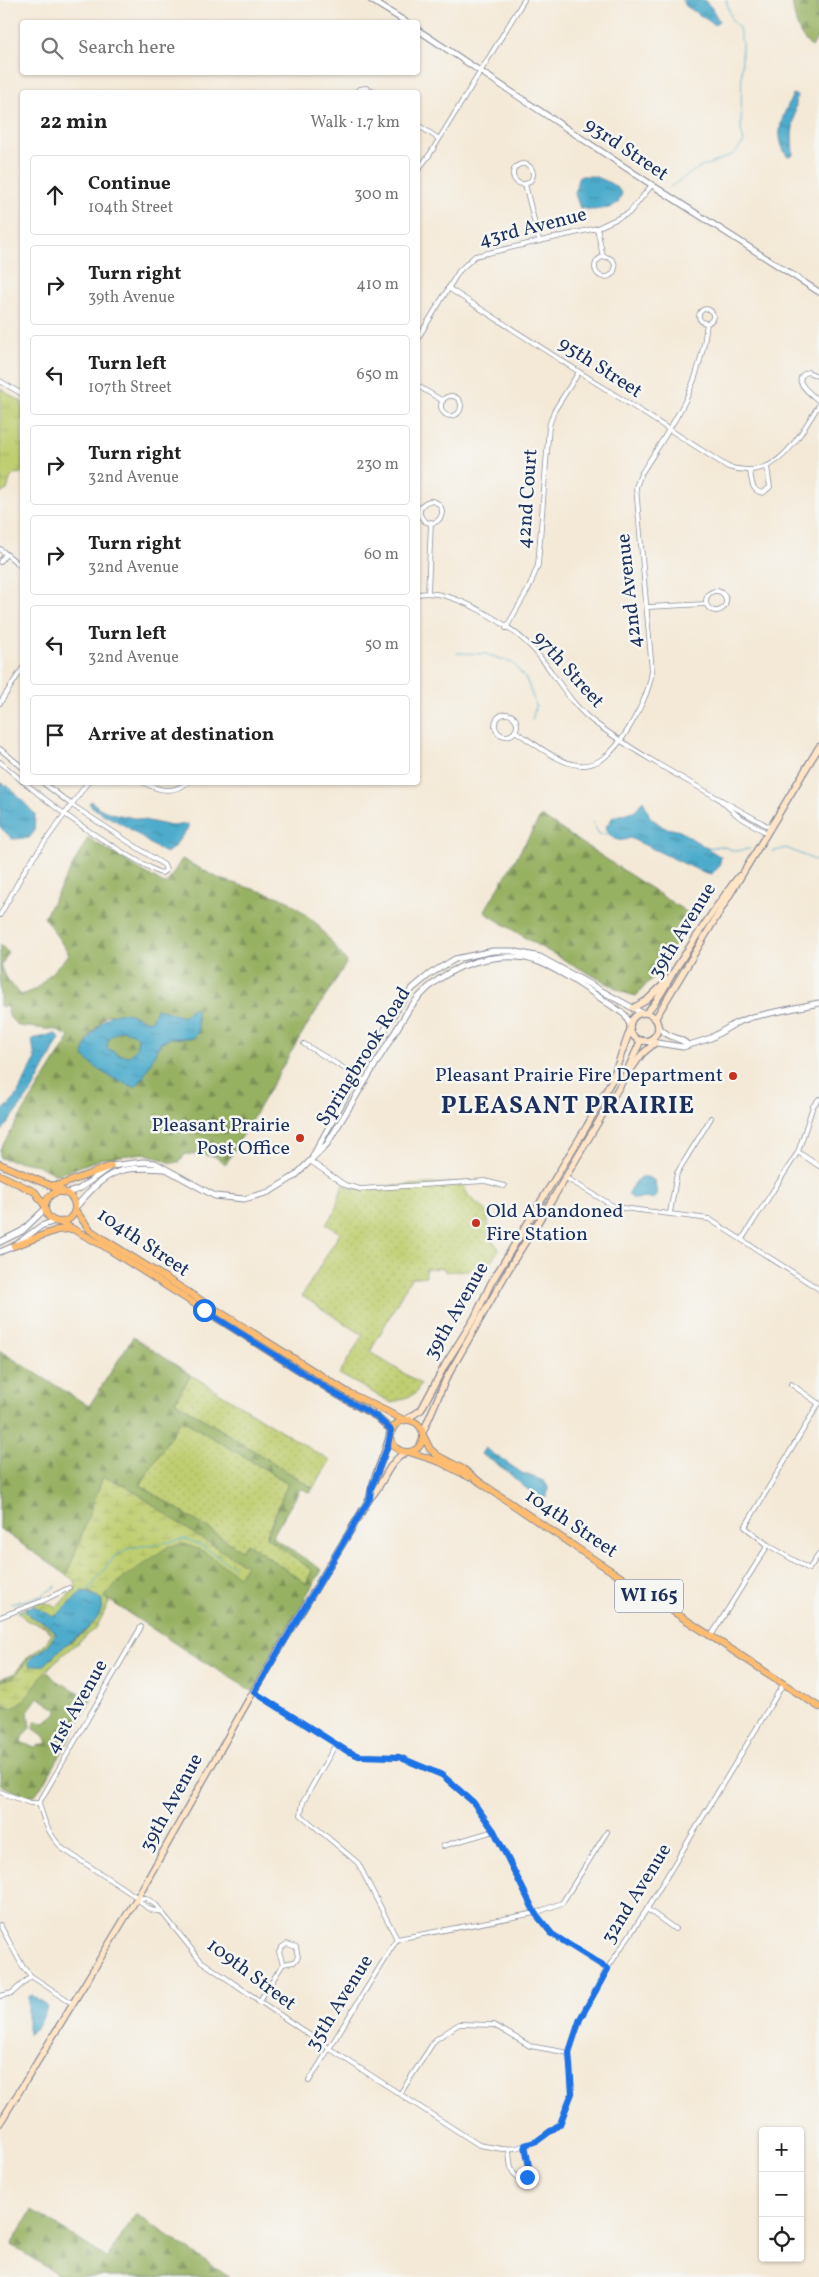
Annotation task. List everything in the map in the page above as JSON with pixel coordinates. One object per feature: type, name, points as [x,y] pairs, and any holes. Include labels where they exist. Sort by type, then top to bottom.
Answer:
[{"type":"main road","name":"39th Avenue","points":[[656,1019],[819,747]]},
{"type":"main road","name":"39th Avenue","points":[[644,1013],[658,1001],[669,978],[720,900],[747,867]]},
{"type":"main road","points":[[633,1008],[646,1000],[669,978]]},
{"type":"main road","points":[[644,1013],[656,1019],[658,1026],[655,1035],[642,1040],[635,1038],[630,1028],[634,1017],[644,1013]]},
{"type":"main road","name":"39th Avenue","points":[[406,1420],[421,1410],[445,1365],[475,1316],[491,1284],[586,1126],[612,1080],[630,1028]]},
{"type":"main road","name":"39th Avenue","points":[[423,1434],[452,1369],[510,1266],[566,1178],[622,1082],[642,1040]]},
{"type":"main road","points":[[622,1082],[642,1054],[655,1043]]},
{"type":"main road","points":[[0,1164],[66,1192]]},
{"type":"main road","points":[[50,1184],[60,1185],[111,1166]]},
{"type":"main road","points":[[0,1175],[35,1192],[48,1217],[58,1222],[70,1219],[76,1209]]},
{"type":"main road","points":[[45,1208],[50,1196],[54,1192],[66,1192]]},
{"type":"main road","name":"WI 165","points":[[66,1192],[74,1199],[76,1209]]},
{"type":"main road","name":"104th Street","points":[[76,1209],[90,1230],[113,1245],[347,1392],[406,1420]]},
{"type":"main road","name":"104th Street","points":[[58,1222],[102,1246],[332,1391],[377,1417],[391,1432]]},
{"type":"main road","points":[[14,1246],[57,1230],[72,1229]]},
{"type":"main road","points":[[445,1365],[452,1369]]},
{"type":"main road","points":[[406,1420],[398,1422],[391,1432],[390,1439],[396,1448],[407,1452],[421,1445],[423,1434]]},
{"type":"main road","name":"WI 165","points":[[406,1420],[417,1423],[423,1434]]},
{"type":"main road","name":"39th Avenue","points":[[370,1498],[371,1489],[391,1432]]},
{"type":"main road","name":"104th Street","points":[[423,1434],[430,1449],[438,1456],[463,1468],[481,1483],[819,1706]]},
{"type":"main road","name":"39th Avenue","points":[[0,2123],[137,1898],[254,1692],[370,1498],[379,1489],[391,1463],[407,1452]]},
{"type":"main road","name":"104th Street","points":[[407,1452],[440,1462],[481,1483]]},
{"type":"street","points":[[371,0],[403,20]]},
{"type":"street","points":[[420,167],[524,0]]},
{"type":"street","name":"93rd Street","points":[[420,31],[479,72],[819,292]]},
{"type":"street","points":[[358,90],[366,88],[370,90]]},
{"type":"street","points":[[420,126],[439,139]]},
{"type":"street","points":[[520,164],[526,164],[533,171],[531,180],[525,184],[518,183],[514,178],[513,172],[520,164]]},
{"type":"street","points":[[525,184],[539,240]]},
{"type":"street","name":"43rd Avenue","points":[[420,335],[459,272],[475,256],[597,228],[630,213],[652,185]]},
{"type":"street","points":[[597,228],[603,257]]},
{"type":"street","points":[[603,257],[610,257],[616,265],[613,274],[607,277],[600,276],[595,267],[597,261],[603,257]]},
{"type":"street","name":"95th Street","points":[[448,288],[718,461],[738,470],[750,471]]},
{"type":"street","name":"42nd Avenue","points":[[515,731],[559,760],[586,766],[604,759],[621,740],[639,711],[650,683],[652,671],[648,607],[636,487],[641,474],[669,430],[694,384],[702,358],[707,323]]},
{"type":"street","name":"42nd Court","points":[[506,628],[529,588],[538,565],[549,426],[554,411],[578,372]]},
{"type":"street","points":[[819,377],[808,372],[803,374],[800,379],[801,384],[806,390],[819,401]]},
{"type":"street","points":[[0,381],[20,393]]},
{"type":"street","points":[[420,387],[443,401]]},
{"type":"street","points":[[451,396],[457,398],[461,405],[459,413],[450,416],[444,414],[441,407],[443,401],[451,396]]},
{"type":"street","points":[[767,467],[770,486],[763,493],[757,492],[753,487],[750,471],[767,467],[787,453],[819,405]]},
{"type":"street","points":[[431,501],[438,504],[441,510],[438,520],[431,522],[422,518],[420,511],[425,502],[431,501]]},
{"type":"street","points":[[428,592],[431,522]]},
{"type":"street","points":[[0,549],[20,564]]},
{"type":"street","points":[[0,562],[6,554]]},
{"type":"street","points":[[648,607],[706,604],[713,611],[720,611],[725,607],[727,600],[724,594],[715,591],[709,594],[706,604]]},
{"type":"street","name":"97th Street","points":[[420,594],[428,592],[465,602],[506,628],[534,650],[579,708],[593,721],[716,797],[772,828]]},
{"type":"street","points":[[0,703],[20,672]]},
{"type":"street","name":"42nd Avenue","points":[[510,715],[515,720],[515,731],[506,736],[500,734],[495,729],[495,722],[500,716],[510,715]]},
{"type":"street","points":[[0,749],[20,765]]},
{"type":"street","points":[[0,762],[20,779]]},
{"type":"street","points":[[27,785],[65,815],[145,865],[162,873],[166,870],[164,865],[72,805],[46,785]]},
{"type":"street","points":[[0,915],[26,868],[86,785]]},
{"type":"street","points":[[148,785],[165,791],[182,785]]},
{"type":"street","name":"97th Street","points":[[716,797],[733,813],[768,834]]},
{"type":"street","name":"Springbrook Road","points":[[310,1160],[357,1076],[409,993],[441,966],[471,955],[503,951],[540,957],[644,1013]]},
{"type":"street","name":"Springbrook Road","points":[[66,1192],[79,1189],[111,1166],[143,1162],[155,1163],[215,1196],[244,1199],[269,1192],[294,1176],[327,1144],[408,1010],[425,989],[452,970],[477,960],[513,956],[539,962],[621,1012],[625,1016],[630,1028]]},
{"type":"street","points":[[642,1040],[683,1047],[687,1044],[711,1038],[736,1023],[752,1017],[819,1003]]},
{"type":"street","points":[[658,1026],[664,1034],[687,1044]]},
{"type":"street","points":[[304,1044],[365,1081]]},
{"type":"street","points":[[742,1239],[798,1152],[813,1106],[819,1100]]},
{"type":"street","points":[[670,1213],[677,1173],[712,1118]]},
{"type":"street","points":[[798,1152],[819,1166]]},
{"type":"street","points":[[310,1160],[345,1185],[360,1189],[485,1181],[504,1186]]},
{"type":"street","name":"Springbrook Road","points":[[76,1209],[108,1175],[127,1169],[168,1170]]},
{"type":"street","points":[[566,1178],[616,1207],[710,1218],[819,1289]]},
{"type":"street","points":[[0,1242],[22,1231],[45,1208]]},
{"type":"street","points":[[0,1252],[14,1246],[41,1226],[58,1222]]},
{"type":"street","points":[[791,1384],[819,1403],[745,1526],[768,1545],[809,1570],[819,1554]]},
{"type":"street","points":[[711,1636],[768,1545]]},
{"type":"street","points":[[0,1617],[42,1601],[69,1588]]},
{"type":"street","name":"41st Avenue","points":[[39,1803],[141,1627]]},
{"type":"street","name":"32nd Avenue","points":[[518,2148],[537,2141],[560,2124],[572,2093],[569,2052],[580,2019],[608,1969],[647,1909],[784,1683]]},
{"type":"street","points":[[254,1692],[336,1744],[359,1756],[399,1757],[442,1775],[473,1802],[494,1831],[535,1913],[552,1934],[608,1969]]},
{"type":"street","points":[[336,1744],[303,1802],[301,1815],[358,1863],[397,1939],[535,1913],[562,1903],[607,1832]]},
{"type":"street","points":[[0,1792],[30,1803],[39,1803]]},
{"type":"street","name":"109th Street","points":[[39,1803],[45,1826],[53,1839],[63,1849],[137,1898],[142,1904],[153,1911],[160,1911],[201,1961],[330,2049],[479,2145],[518,2148]]},
{"type":"street","points":[[443,1846],[494,1831]]},
{"type":"street","points":[[137,1898],[146,1898],[156,1905],[160,1911]]},
{"type":"street","points":[[647,1909],[675,1929]]},
{"type":"street","points":[[0,1925],[16,1956],[31,1976],[72,2003]]},
{"type":"street","name":"35th Avenue","points":[[309,2082],[397,1939]]},
{"type":"street","points":[[287,1944],[293,1945],[298,1950],[296,1960],[283,1964],[279,1955],[280,1949],[287,1944]]},
{"type":"street","points":[[259,2002],[283,1964]]},
{"type":"street","points":[[0,1996],[12,1993],[31,1976]]},
{"type":"street","points":[[400,2094],[435,2040],[459,2024],[494,2025],[530,2046],[569,2052]]},
{"type":"street","points":[[508,2148],[511,2170],[514,2176],[520,2178],[527,2177],[530,2172],[525,2145]]},
{"type":"green space","points":[[792,0],[819,0],[819,35],[812,47],[800,32],[795,19]]},
{"type":"green space","points":[[0,389],[20,401],[20,473],[14,474],[10,479],[7,490],[1,493]]},
{"type":"green space","points":[[541,816],[694,917],[665,964],[636,996],[625,993],[537,945],[484,912]]},
{"type":"green space","points":[[88,838],[164,884],[167,883],[182,859],[220,879],[286,899],[316,923],[347,962],[298,1040],[226,1164],[214,1156],[185,1154],[180,1162],[172,1163],[144,1153],[100,1159],[57,1175],[37,1165],[0,1158],[0,1149],[70,1037],[56,1030],[18,1026],[10,1018],[7,1007],[0,1006],[0,945],[8,952],[1,967],[5,977],[21,995],[36,989],[69,954],[44,917]],"holes":[[[156,1008],[183,1018],[196,1010],[198,1022],[181,1039],[171,1038],[161,1042],[144,1072],[142,1080],[87,1040],[106,1015],[130,1014],[147,1021],[152,1020]]]},
{"type":"green space","points":[[122,1030],[133,1033],[138,1038],[136,1049],[129,1056],[119,1055],[107,1048],[111,1036]]},
{"type":"green space","points":[[465,1182],[465,1188],[469,1196],[487,1212],[490,1237],[499,1249],[489,1265],[478,1269],[445,1272],[444,1268],[425,1269],[426,1276],[411,1278],[370,1352],[421,1384],[415,1394],[392,1403],[339,1374],[363,1335],[302,1296],[340,1233],[326,1224],[334,1213],[343,1184],[352,1188]]},
{"type":"green space","points":[[133,1337],[191,1375],[175,1401],[313,1488],[310,1493],[301,1488],[272,1537],[322,1570],[304,1599],[308,1602],[254,1692],[191,1654],[107,1599],[109,1603],[95,1629],[86,1631],[99,1615],[87,1592],[191,1532],[125,1485],[103,1478],[67,1575],[0,1529],[0,1351],[89,1406]],"holes":[[[181,1419],[288,1483],[266,1537],[312,1570],[307,1584],[247,1543],[241,1550],[140,1485]]]},
{"type":"green space","points":[[191,1375],[330,1461],[313,1488],[175,1401]]},
{"type":"green space","points":[[181,1419],[289,1483],[266,1536],[313,1570],[306,1584],[247,1543],[241,1551],[140,1485]]},
{"type":"green space","points":[[103,1477],[125,1485],[200,1538],[246,1565],[239,1576],[203,1551],[184,1544],[169,1546],[119,1581],[105,1597],[109,1603],[96,1628],[45,1672],[27,1697],[12,1708],[0,1702],[0,1681],[13,1678],[34,1652],[44,1646],[52,1634],[47,1627],[26,1620],[18,1611],[27,1607],[30,1617],[42,1620],[56,1633],[48,1646],[33,1656],[45,1665],[61,1648],[84,1633],[99,1615],[102,1604],[94,1594],[87,1591],[76,1597],[60,1615],[53,1616],[31,1606],[42,1601],[57,1607],[76,1587],[75,1581],[67,1575]]},
{"type":"green space","points":[[26,1620],[42,1620],[56,1633],[45,1665],[61,1648],[84,1633],[87,1635],[67,1650],[45,1672],[49,1673],[55,1680],[92,1699],[45,1782],[35,1795],[26,1796],[0,1785],[0,1679],[15,1673],[29,1656],[44,1646],[52,1634],[44,1625]],"holes":[[[38,1697],[59,1711],[44,1723],[36,1721],[33,1728],[44,1736],[47,1743],[35,1747],[20,1742],[30,1727],[28,1711]]]},
{"type":"green space","points":[[32,2210],[107,2258],[136,2214],[229,2277],[62,2277],[11,2245]]},
{"type":"water","points":[[682,0],[704,0],[711,7],[719,21],[715,25],[686,6]]},
{"type":"water","points":[[793,94],[797,96],[792,135],[793,155],[787,156],[780,140],[780,132],[783,117]]},
{"type":"water","points":[[592,176],[608,182],[622,193],[618,203],[609,208],[593,210],[580,208],[575,194],[578,178]]},
{"type":"water","points":[[0,783],[8,786],[35,814],[34,832],[29,838],[12,839],[0,827]]},
{"type":"water","points":[[643,800],[650,817],[663,827],[680,831],[721,857],[719,867],[711,874],[700,871],[630,838],[619,840],[612,838],[606,827],[613,817],[636,810]]},
{"type":"water","points":[[91,801],[99,808],[110,813],[172,826],[188,824],[188,828],[172,849],[166,853],[94,808],[89,804]]},
{"type":"water","points":[[156,1008],[183,1017],[191,1008],[196,1010],[198,1032],[194,1038],[171,1038],[161,1042],[143,1078],[135,1087],[107,1075],[83,1055],[91,1037],[109,1016],[126,1013],[147,1021],[152,1020]],"holes":[[[122,1030],[133,1033],[138,1038],[136,1049],[129,1056],[119,1055],[107,1048],[109,1039],[116,1033]]]},
{"type":"water","points":[[56,1034],[60,1038],[32,1091],[2,1131],[0,1130],[0,1113],[15,1099],[35,1060],[32,1039]]},
{"type":"water","points":[[640,1177],[647,1177],[655,1181],[657,1195],[655,1198],[633,1199],[628,1194]]},
{"type":"water","points":[[485,1448],[522,1473],[544,1481],[548,1487],[547,1498],[529,1490],[504,1469],[481,1454]]},
{"type":"water","points":[[82,1591],[102,1600],[102,1608],[99,1615],[89,1628],[60,1649],[45,1665],[30,1666],[28,1663],[33,1656],[48,1646],[56,1633],[52,1628],[29,1615],[26,1612],[27,1607],[35,1607],[56,1616]]},
{"type":"water","points":[[32,1995],[47,2006],[40,2022],[28,2035],[28,1997]]},
{"type":"waterway","points":[[670,187],[697,169],[734,154],[744,142],[741,130],[742,43],[739,28],[732,20],[726,0]]},
{"type":"waterway","points":[[457,653],[486,654],[513,663],[527,681],[536,706],[532,720]]},
{"type":"waterway","points":[[592,822],[599,834],[607,834]]},
{"type":"waterway","points":[[707,848],[721,846],[736,851],[749,849]]},
{"type":"waterway","points":[[772,852],[786,848],[819,862]]},
{"type":"waterway","points":[[87,1592],[113,1558],[130,1548],[186,1539],[202,1546],[235,1568]]},
{"type":"waterway","points":[[11,1604],[41,1596],[56,1586]]},
{"type":"waterway","points":[[18,1613],[26,1610]]},
{"type":"place","name":"Pleasant Prairie Fire Department","points":[[733,1076]]},
{"type":"place","name":"Pleasant Prairie Post Office","points":[[300,1138]]},
{"type":"place","name":"Old Abandoned Fire Station","points":[[476,1223]]},
{"type":"district","name":"PLEASANT PRAIRIE","points":[[568,1106]]},
{"type":"route","points":[[204,1310],[336,1394],[377,1417],[391,1430],[388,1445],[371,1489],[370,1498],[254,1692],[347,1751],[359,1756],[399,1757],[442,1775],[473,1802],[494,1831],[535,1913],[552,1934],[608,1969],[580,2019],[569,2052],[572,2093],[560,2124],[537,2141],[525,2145],[530,2172],[527,2177]]}]
